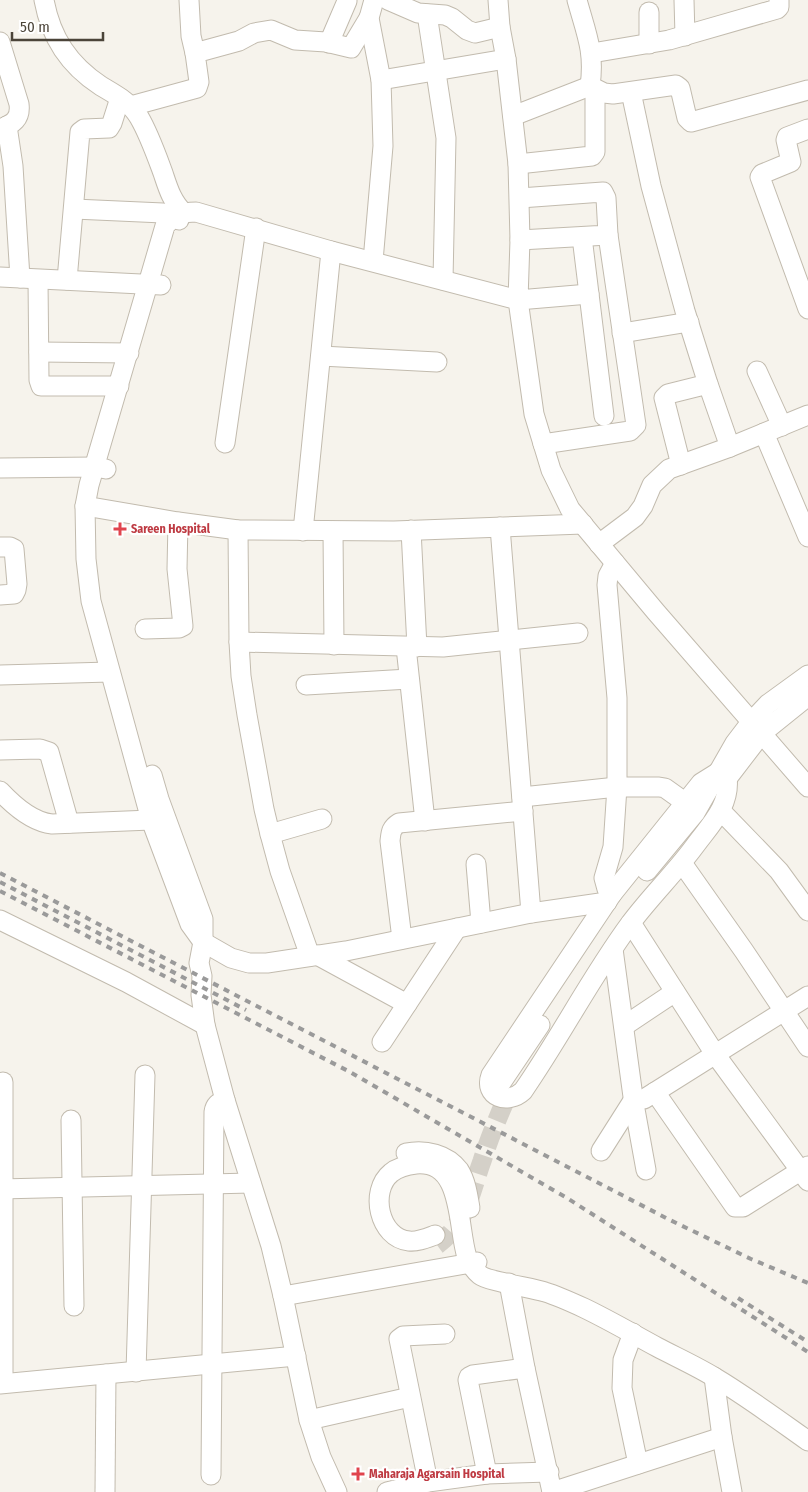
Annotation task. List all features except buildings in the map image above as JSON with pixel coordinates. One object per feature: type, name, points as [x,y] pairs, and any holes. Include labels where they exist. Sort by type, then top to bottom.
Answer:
[{"type":"street","points":[[44,0],[47,17],[55,38],[80,71],[126,102],[140,119],[154,149],[179,216],[129,353],[119,386],[101,468]]},
{"type":"street","points":[[67,280],[80,132],[84,129],[109,128],[126,102],[197,88],[199,82],[192,36],[190,0]]},
{"type":"street","points":[[195,53],[239,40],[254,33],[271,30],[295,40],[329,43],[351,48],[369,18],[374,0]]},
{"type":"street","points":[[388,0],[445,15],[467,30],[475,33],[500,27]]},
{"type":"street","points":[[498,0],[518,164],[520,198],[518,300],[534,414],[551,470],[560,492],[570,509],[808,787]]},
{"type":"street","points":[[518,164],[592,156],[595,152],[592,53],[577,0]]},
{"type":"street","points":[[684,0],[684,36]]},
{"type":"street","points":[[592,53],[649,44],[684,36],[777,10],[779,0]]},
{"type":"street","points":[[329,43],[347,1]]},
{"type":"street","points":[[421,9],[436,71],[444,120],[446,157],[443,280]]},
{"type":"street","points":[[649,12],[649,44]]},
{"type":"street","points":[[369,18],[380,80],[383,146],[373,261]]},
{"type":"street","points":[[0,42],[3,65],[20,104],[18,119],[3,128],[13,166],[9,227],[29,279],[39,352],[39,380],[41,386],[119,386]]},
{"type":"street","points":[[380,80],[506,59]]},
{"type":"street","points":[[513,116],[592,88],[612,94],[676,85],[680,88],[687,118],[690,122],[808,90]]},
{"type":"street","points":[[632,92],[651,186],[689,322],[730,447]]},
{"type":"street","points":[[808,129],[787,138],[791,162],[762,174],[760,177],[808,309]]},
{"type":"street","points":[[520,198],[604,192],[608,235],[636,421],[634,429],[630,431],[543,444]]},
{"type":"street","points":[[74,209],[163,213],[179,216],[196,212],[518,300],[589,294]]},
{"type":"street","points":[[224,442],[256,228]]},
{"type":"street","points":[[520,240],[608,235]]},
{"type":"street","points":[[582,237],[604,416]]},
{"type":"street","points":[[304,531],[331,250]]},
{"type":"street","points":[[0,277],[155,284]]},
{"type":"street","points":[[155,284],[91,507],[86,559],[91,601],[151,820],[190,924],[202,942],[231,958],[248,963],[267,963],[314,956],[610,898]]},
{"type":"street","points":[[622,333],[689,322]]},
{"type":"street","points":[[39,352],[129,353]]},
{"type":"street","points":[[321,356],[437,362]]},
{"type":"street","points":[[757,370],[773,429],[808,537]]},
{"type":"street","points":[[681,464],[664,398],[668,394],[708,384]]},
{"type":"street","points":[[599,544],[635,517],[643,506],[652,486],[669,469],[730,447],[808,415]]},
{"type":"street","points":[[0,468],[101,468]]},
{"type":"street","points":[[91,507],[238,530],[410,530],[583,524]]},
{"type":"street","points":[[91,507],[103,597],[159,799],[203,919],[199,963],[202,976],[201,995],[205,1025],[225,1100],[271,1246],[309,1420],[321,1457],[338,1492]]},
{"type":"street","points":[[144,629],[179,628],[182,626],[177,569],[178,522]]},
{"type":"street","points":[[500,527],[531,913]]},
{"type":"street","points":[[238,530],[241,676],[264,809],[280,871],[314,956],[407,1004]]},
{"type":"street","points":[[410,530],[411,647],[409,679],[425,821]]},
{"type":"street","points":[[333,531],[334,644]]},
{"type":"street","points":[[0,547],[14,549],[17,584],[14,594],[0,595]]},
{"type":"street","points":[[610,898],[604,878],[613,847],[617,787],[617,698],[607,585],[608,576],[615,563]]},
{"type":"street","points":[[239,642],[443,647],[578,633]]},
{"type":"street","points":[[0,675],[110,672]]},
{"type":"street","points":[[756,728],[768,704],[808,675]]},
{"type":"street","points":[[306,685],[409,679]]},
{"type":"street","points":[[506,1086],[630,892],[722,775],[735,743],[808,696]]},
{"type":"street","points":[[0,750],[40,749],[48,752],[69,823]]},
{"type":"street","points":[[722,775],[729,788],[721,811],[682,863],[631,923],[523,1091],[518,1096],[512,1098],[505,1098],[494,1093],[488,1083],[491,1075],[610,898],[701,783],[722,775]]},
{"type":"street","points":[[402,939],[390,841],[391,831],[399,824],[617,787],[666,788],[686,803]]},
{"type":"street","points":[[0,792],[35,820],[52,824],[151,820]]},
{"type":"street","points":[[721,811],[779,871],[808,911]]},
{"type":"street","points":[[270,834],[322,819]]},
{"type":"street","points":[[682,863],[808,1047]]},
{"type":"street","points":[[476,864],[481,923]]},
{"type":"street","points":[[0,920],[126,982],[205,1025]]},
{"type":"street","points":[[631,923],[715,1054],[805,1172],[743,1207],[735,1207],[655,1092]]},
{"type":"street","points":[[382,1042],[457,928]]},
{"type":"street","points":[[613,949],[634,1102],[646,1170]]},
{"type":"street","points":[[624,1026],[675,992]]},
{"type":"street","points":[[601,1151],[634,1102],[655,1092],[808,996]]},
{"type":"street","points":[[136,1372],[146,1075]]},
{"type":"street","points":[[3,1082],[1,1189],[2,1384],[296,1356]]},
{"type":"street","points":[[211,1475],[214,1112],[218,1103],[225,1100]]},
{"type":"street","points":[[70,1120],[74,1306]]},
{"type":"street","points":[[436,1240],[425,1250],[409,1250],[391,1246],[380,1236],[373,1224],[369,1209],[369,1192],[373,1178],[384,1163],[396,1156],[422,1151],[439,1155],[452,1163],[459,1171],[467,1192],[477,1249],[475,1265],[482,1277],[546,1292],[584,1308],[714,1377],[808,1441]]},
{"type":"street","points":[[1,1189],[251,1182]]},
{"type":"street","points":[[283,1296],[475,1265]]},
{"type":"street","points":[[509,1283],[552,1492],[722,1437]]},
{"type":"street","points":[[633,1333],[623,1360],[622,1388],[638,1464]]},
{"type":"street","points":[[428,1482],[399,1339],[403,1336],[446,1334]]},
{"type":"street","points":[[487,1474],[468,1380],[469,1377],[525,1368]]},
{"type":"street","points":[[105,1492],[106,1374]]},
{"type":"street","points":[[714,1377],[732,1492]]},
{"type":"street","points":[[309,1420],[410,1397]]},
{"type":"street","points":[[387,1492],[428,1482],[487,1474],[549,1472]]},
{"type":"tunnel","points":[[437,1245],[455,1227],[466,1207],[492,1133],[511,1088]]},
{"type":"railway","points":[[0,873],[670,1220],[751,1259],[808,1283]]},
{"type":"railway","points":[[0,882],[246,1010]]},
{"type":"railway","points":[[0,891],[350,1072],[567,1198],[808,1352]]},
{"type":"railway","points":[[738,1298],[808,1342]]},
{"type":"place","name":"Sareen Hospital","points":[[120,529]]},
{"type":"place","name":"Maharaja Agarsain Hospital","points":[[358,1474]]}]
